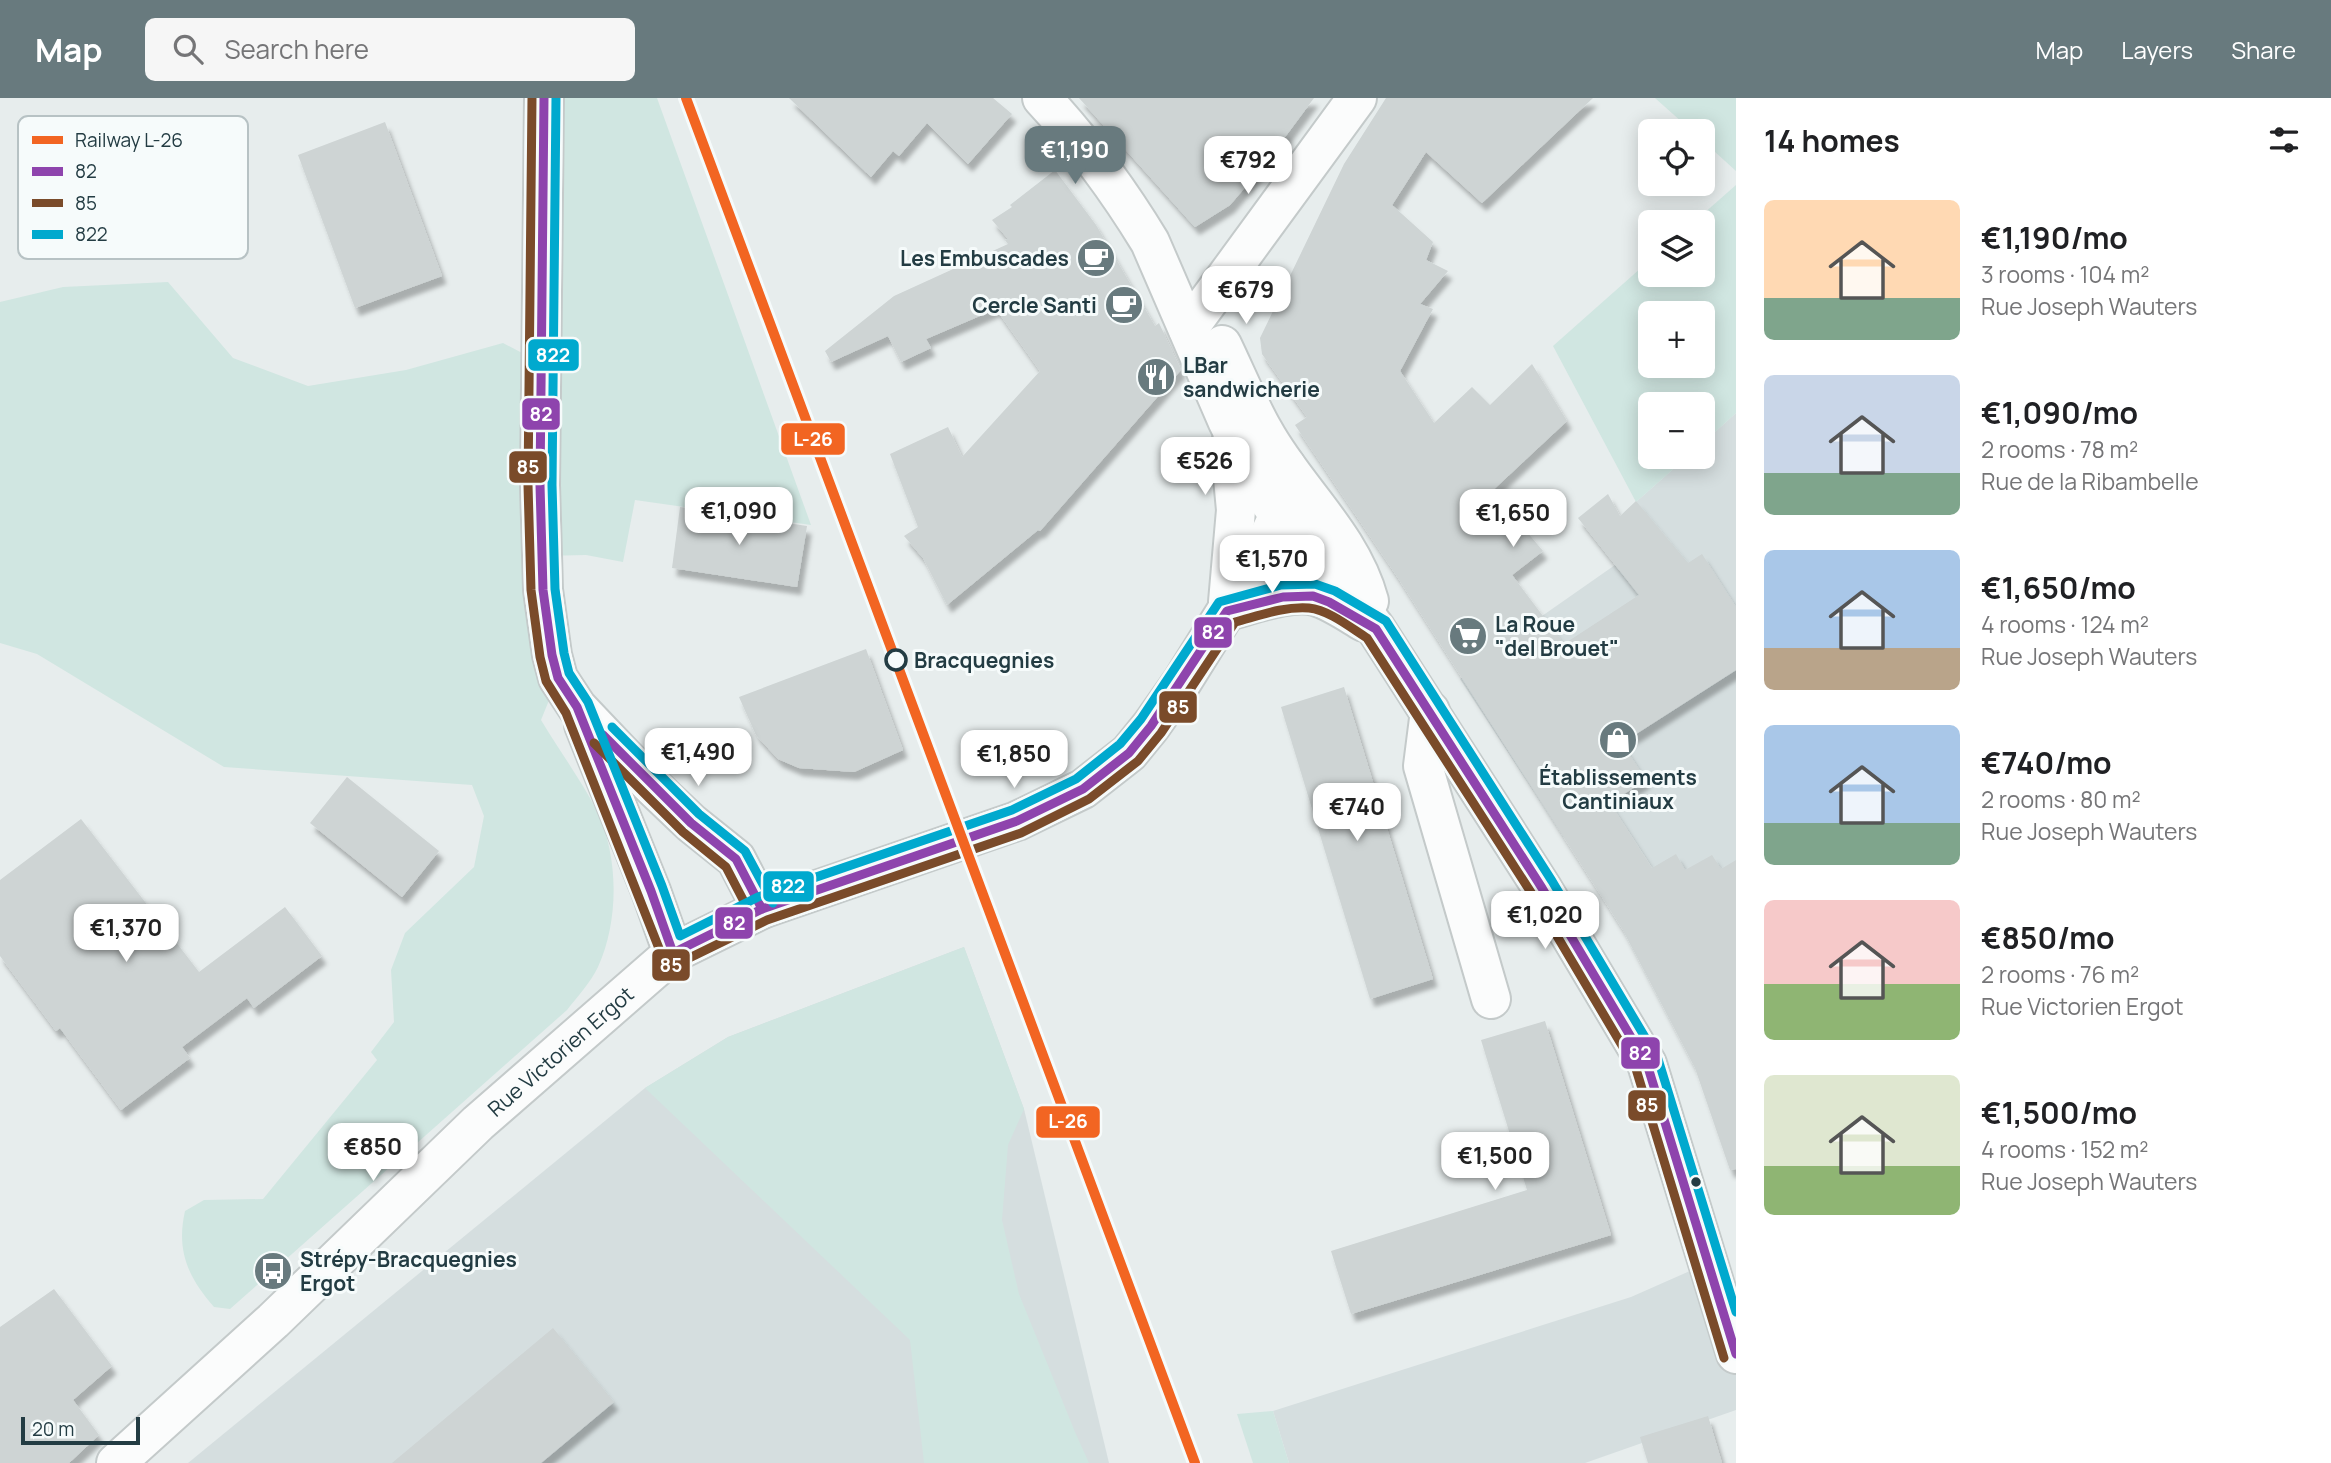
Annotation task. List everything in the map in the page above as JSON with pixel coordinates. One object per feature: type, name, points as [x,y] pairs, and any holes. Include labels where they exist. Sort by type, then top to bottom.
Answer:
[{"type":"street","points":[[544,98],[540,458],[543,590],[558,678],[577,707],[652,785],[691,823],[736,859],[762,909]]},
{"type":"street","points":[[1042,98],[1069,127],[1150,242],[1172,255],[1227,420],[1261,489],[1300,548],[1342,583],[1376,629],[1620,1015],[1647,1064],[1736,1354]]},
{"type":"street","points":[[1195,318],[1357,98]]},
{"type":"street","points":[[1195,318],[1286,466],[1342,541],[1364,582],[1376,629]]},
{"type":"street","points":[[1227,420],[1236,510],[1229,593],[1313,596],[1329,602],[1376,629]]},
{"type":"street","name":"Rue Victorien Ergot","points":[[116,1463],[272,1321],[478,1123],[673,953],[762,909],[1017,821],[1083,789],[1129,753],[1151,726],[1229,593],[1262,551],[1278,516],[1286,466]]},
{"type":"street","points":[[1262,551],[1300,548],[1364,582]]},
{"type":"street","points":[[577,707],[673,953]]},
{"type":"street","points":[[1430,711],[1423,766],[1491,999]]},
{"type":"shaded area","name":"Établissements Cantiniaux","points":[[1736,413],[1736,1011],[1681,1040],[1623,930],[1673,900],[1609,802],[1564,838],[1460,679],[1532,623],[1615,565],[1619,570],[1671,543],[1636,502],[1673,469],[1715,469],[1715,432]]},
{"type":"shaded area","points":[[964,947],[1024,1109],[1109,1463],[188,1463],[645,1088],[728,1037]]},
{"type":"shaded area","points":[[1708,1263],[1736,1354],[1736,1410],[1585,1463],[1289,1463],[1273,1411],[1631,1297]]},
{"type":"green space","points":[[544,98],[657,98],[811,525],[635,500],[623,562],[586,555],[542,556],[558,678],[541,720],[597,811],[613,868],[610,930],[598,967],[567,1010],[230,1309],[214,1307],[197,1285],[186,1263],[182,1239],[185,1211],[204,1200],[263,1199],[377,1060],[371,1052],[394,1022],[391,970],[405,933],[474,867],[484,816],[472,785],[224,767],[37,654],[0,643],[0,302],[63,287],[168,282],[233,358],[308,386],[406,370],[503,343],[524,354]]},
{"type":"green space","points":[[1655,98],[1736,98],[1736,171],[1715,152],[1715,119],[1679,119]]},
{"type":"green space","points":[[1736,185],[1736,413],[1715,432],[1715,392],[1638,392],[1638,469],[1673,469],[1636,502],[1553,346],[1638,271],[1638,287],[1715,287],[1715,210],[1708,210]]},
{"type":"green space","points":[[964,947],[1024,1109],[1008,1145],[1002,1220],[1019,1294],[1089,1463],[924,1463],[910,1340],[645,1088],[728,1037]]},
{"type":"green space","points":[[1273,1411],[1289,1463],[1253,1463],[1237,1414]]},
{"type":"building","points":[[789,98],[993,98],[1012,114],[968,164],[927,123],[899,156],[893,151],[871,177]]},
{"type":"building","points":[[1079,98],[1314,98],[1265,164],[1230,205],[1195,227]]},
{"type":"building","points":[[1386,98],[1593,98],[1482,203],[1426,152],[1392,205],[1433,242],[1426,260],[1448,271],[1420,304],[1433,309],[1400,371],[1434,423],[1472,387],[1490,405],[1532,364],[1567,421],[1492,491],[1543,551],[1512,575],[1564,644],[1639,595],[1578,518],[1608,494],[1620,516],[1636,501],[1688,563],[1702,554],[1736,607],[1736,670],[1622,743],[1646,780],[1610,803],[1652,868],[1676,854],[1685,870],[1712,855],[1721,869],[1736,860],[1736,1169],[1730,1170],[1695,1068],[1623,930],[1398,578],[1295,425],[1307,417],[1262,354],[1260,338],[1344,164]]},
{"type":"building","points":[[385,122],[442,276],[355,308],[298,155]]},
{"type":"building","points":[[1055,170],[1096,225],[1155,326],[1159,323],[1181,370],[1040,531],[947,605],[923,558],[904,536],[918,527],[890,454],[948,427],[962,457],[1040,371],[996,309],[926,339],[931,348],[901,362],[888,336],[831,362],[825,351],[894,296],[1008,244],[1005,240],[1008,239],[992,220],[1012,207],[1010,205]]},
{"type":"building","points":[[680,507],[807,526],[797,587],[672,568]]},
{"type":"building","points":[[866,649],[903,750],[854,772],[799,768],[778,759],[756,735],[739,697]]},
{"type":"building","points":[[1344,687],[1433,979],[1370,999],[1281,707]]},
{"type":"building","points":[[347,777],[439,851],[402,897],[310,823]]},
{"type":"building","points":[[81,819],[199,972],[285,907],[322,956],[254,1008],[247,998],[182,1047],[190,1058],[121,1110],[60,1028],[56,1031],[0,956],[0,880]]},
{"type":"building","points":[[1545,1021],[1611,1235],[1351,1314],[1331,1251],[1527,1190],[1481,1040]]},
{"type":"building","points":[[54,1289],[112,1366],[73,1400],[99,1435],[69,1463],[0,1463],[0,1327]]},
{"type":"building","points":[[553,1328],[614,1402],[541,1463],[392,1463]]},
{"type":"building","points":[[1708,1416],[1722,1463],[1648,1463],[1640,1437]]},
{"type":"rail line","name":"L-26","points":[[686,98],[1195,1463]]},
{"type":"transit line","name":"85","points":[[532,98],[528,485],[531,590],[540,657],[546,681],[566,713],[664,961],[670,965],[677,964],[767,920],[1021,833],[1089,799],[1138,761],[1161,733],[1235,622],[1290,608],[1317,609],[1367,638],[1532,894],[1636,1069],[1724,1358]]},
{"type":"transit line","name":"82","points":[[544,98],[540,485],[543,590],[552,655],[558,678],[577,707],[673,953],[762,909],[1017,821],[1083,789],[1129,753],[1151,726],[1227,611],[1283,597],[1313,596],[1329,602],[1376,629],[1542,888],[1647,1064],[1736,1354]]},
{"type":"transit line","name":"822","points":[[556,98],[552,485],[555,589],[564,653],[569,673],[588,702],[680,936],[758,897],[1012,810],[1076,779],[1120,744],[1141,719],[1219,602],[1281,585],[1315,584],[1335,591],[1386,621],[1552,881],[1658,1059],[1736,1312]]},
{"type":"transit line","name":"822","points":[[612,727],[699,814],[745,851],[773,903]]},
{"type":"transit line","name":"82","points":[[603,735],[691,823],[736,859],[762,909]]},
{"type":"transit line","name":"85","points":[[594,743],[683,832],[726,867],[751,915]]},
{"type":"place","name":"Les Embuscades","points":[[1096,258]]},
{"type":"place","name":"Cercle Santi","points":[[1124,305]]},
{"type":"place","name":"LBar sandwicherie","points":[[1156,377]]},
{"type":"place","name":"La Roue \"del Brouet\"","points":[[1468,636]]},
{"type":"place","name":"Bracquegnies","points":[[896,660]]},
{"type":"place","name":"Établissements Cantiniaux","points":[[1618,740]]},
{"type":"place","name":"Strépy-Bracquegnies Ergot","points":[[273,1271]]}]
